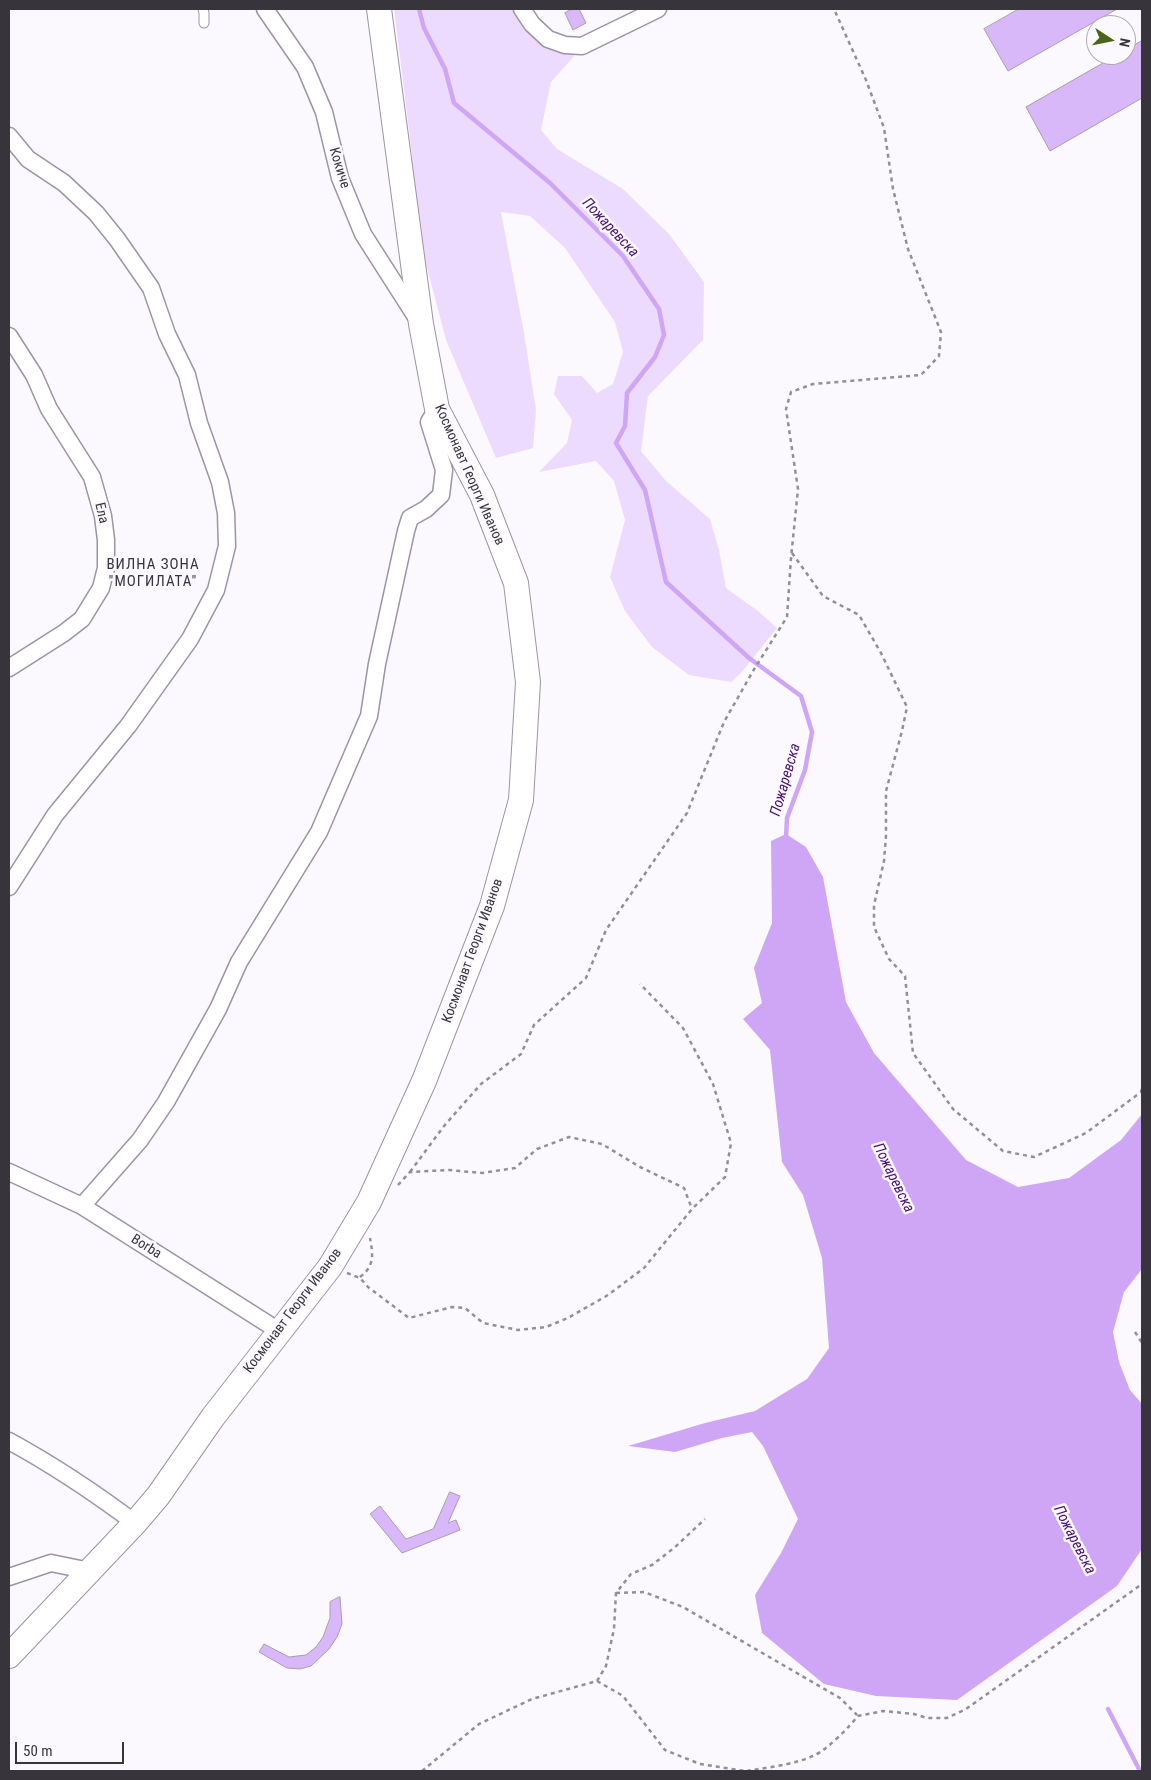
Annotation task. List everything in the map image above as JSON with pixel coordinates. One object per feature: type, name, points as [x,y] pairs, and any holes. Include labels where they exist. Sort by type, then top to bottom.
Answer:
[{"type":"street","name":"Кокиче","points":[[265,9],[305,67],[324,112],[340,178],[363,234],[421,324]]},
{"type":"street","name":"Космонавт Георги Иванов","points":[[9,1656],[135,1523],[158,1496],[213,1417],[330,1267],[369,1202],[424,1081],[492,906],[521,800],[528,682],[516,582],[482,495],[437,409],[421,324],[379,9]]},
{"type":"street","points":[[522,9],[532,24],[548,39],[565,45],[582,46],[658,9]]},
{"type":"street","points":[[9,136],[28,159],[64,183],[96,214],[150,288],[167,334],[188,375],[199,423],[220,482],[226,512],[227,546],[216,590],[190,639],[128,726],[55,814],[9,887]]},
{"type":"street","name":"Ела","points":[[9,336],[92,477],[103,516],[106,540],[106,568],[101,588],[82,619],[64,634],[9,668]]},
{"type":"street","points":[[82,1206],[140,1140],[166,1102],[218,1008],[239,962],[319,832],[369,716],[377,664],[410,518],[426,509],[441,495],[444,470],[429,422],[437,409]]},
{"type":"street","name":"Borba","points":[[9,1172],[82,1206],[279,1331]]},
{"type":"street","points":[[9,1442],[43,1460],[135,1523]]},
{"type":"street","points":[[9,1577],[52,1563],[90,1571]]},
{"type":"lane","points":[[203,9],[204,23]]},
{"type":"path","points":[[394,1189],[410,1172],[444,1126],[481,1084],[521,1054],[534,1025],[586,978],[606,930],[687,813],[724,722],[787,617],[798,489],[786,409],[792,392],[813,384],[921,376],[939,356],[941,332],[908,249],[892,189],[884,128],[866,80],[834,9]]},
{"type":"path","points":[[792,553],[824,596],[859,615],[881,653],[906,707],[902,731],[886,791],[884,861],[874,905],[874,928],[889,959],[905,976],[913,1053],[953,1109],[1004,1151],[1034,1157],[1086,1133],[1141,1092],[1142,1088]]},
{"type":"path","points":[[330,1267],[360,1278],[410,1318],[452,1307],[465,1308],[483,1322],[518,1330],[546,1327],[568,1318],[608,1295],[644,1268],[692,1209],[725,1177],[731,1143],[713,1084],[683,1028],[640,984]]},
{"type":"path","points":[[410,1172],[449,1170],[482,1173],[515,1168],[537,1149],[569,1137],[602,1144],[640,1167],[684,1188],[692,1209]]},
{"type":"path","points":[[360,1278],[368,1272],[374,1255],[370,1237]]},
{"type":"path","points":[[1135,1332],[1142,1343]]},
{"type":"path","points":[[597,1682],[606,1666],[614,1629],[616,1594],[631,1574],[652,1565],[674,1548],[705,1519]]},
{"type":"path","points":[[422,1771],[479,1724],[532,1699],[597,1682],[623,1696],[665,1750],[700,1764],[746,1771],[793,1762],[816,1755],[858,1716],[883,1711],[914,1714],[927,1718],[947,1718],[966,1709],[1142,1584]]},
{"type":"path","points":[[616,1594],[644,1592],[683,1607],[840,1698],[858,1716]]},
{"type":"shaded area","points":[[394,9],[518,9],[577,53],[551,82],[541,130],[557,149],[623,189],[669,234],[704,282],[703,340],[648,396],[641,451],[666,481],[710,519],[719,550],[726,588],[758,611],[777,628],[741,673],[731,682],[689,675],[652,647],[625,611],[610,577],[625,520],[614,481],[596,461],[539,472],[567,443],[572,420],[554,394],[558,376],[582,376],[597,393],[613,384],[623,352],[615,322],[565,248],[530,216],[501,212],[524,333],[536,410],[533,448],[496,458],[446,340],[414,218],[412,154]]},
{"type":"water","points":[[786,834],[806,847],[823,877],[846,1002],[874,1053],[966,1160],[1018,1187],[1069,1178],[1121,1140],[1142,1114],[1142,1269],[1124,1292],[1113,1332],[1119,1362],[1130,1390],[1142,1404],[1142,1549],[1117,1586],[957,1700],[876,1696],[824,1684],[762,1633],[755,1595],[781,1553],[798,1519],[763,1446],[752,1432],[722,1438],[675,1452],[628,1446],[705,1423],[755,1411],[807,1379],[829,1348],[822,1258],[803,1195],[782,1162],[770,1050],[743,1019],[762,1003],[754,968],[772,923],[771,841]]},
{"type":"building","points":[[573,9],[579,9],[586,23],[573,30],[565,13]]},
{"type":"building","points":[[1019,9],[1117,9],[1106,15],[1086,15],[1086,27],[1008,71],[984,29]]},
{"type":"building","points":[[1142,41],[1142,98],[1050,151],[1026,107],[1100,65],[1136,65],[1136,44]]},
{"type":"building","points":[[450,1492],[460,1496],[448,1523],[456,1520],[460,1530],[402,1553],[370,1514],[380,1506],[406,1539],[433,1529]]},
{"type":"building","points":[[340,1597],[342,1624],[337,1637],[329,1649],[311,1666],[300,1669],[287,1668],[259,1652],[264,1644],[289,1657],[306,1655],[316,1647],[323,1637],[330,1618],[330,1602]]},
{"type":"waterway","name":"Пожаревска","points":[[419,9],[424,28],[445,69],[454,103],[550,183],[623,256],[659,309],[664,335],[655,357],[627,393],[625,426],[616,443],[645,490],[666,582],[749,658],[801,696],[812,732],[805,770],[787,818],[786,837]]},
{"type":"waterway","name":"Пожаревска","points":[[1108,1709],[1140,1771]]},
{"type":"district","name":"ВИЛНА ЗОНА \"МОГИЛАТА\"","points":[[153,574]]}]
